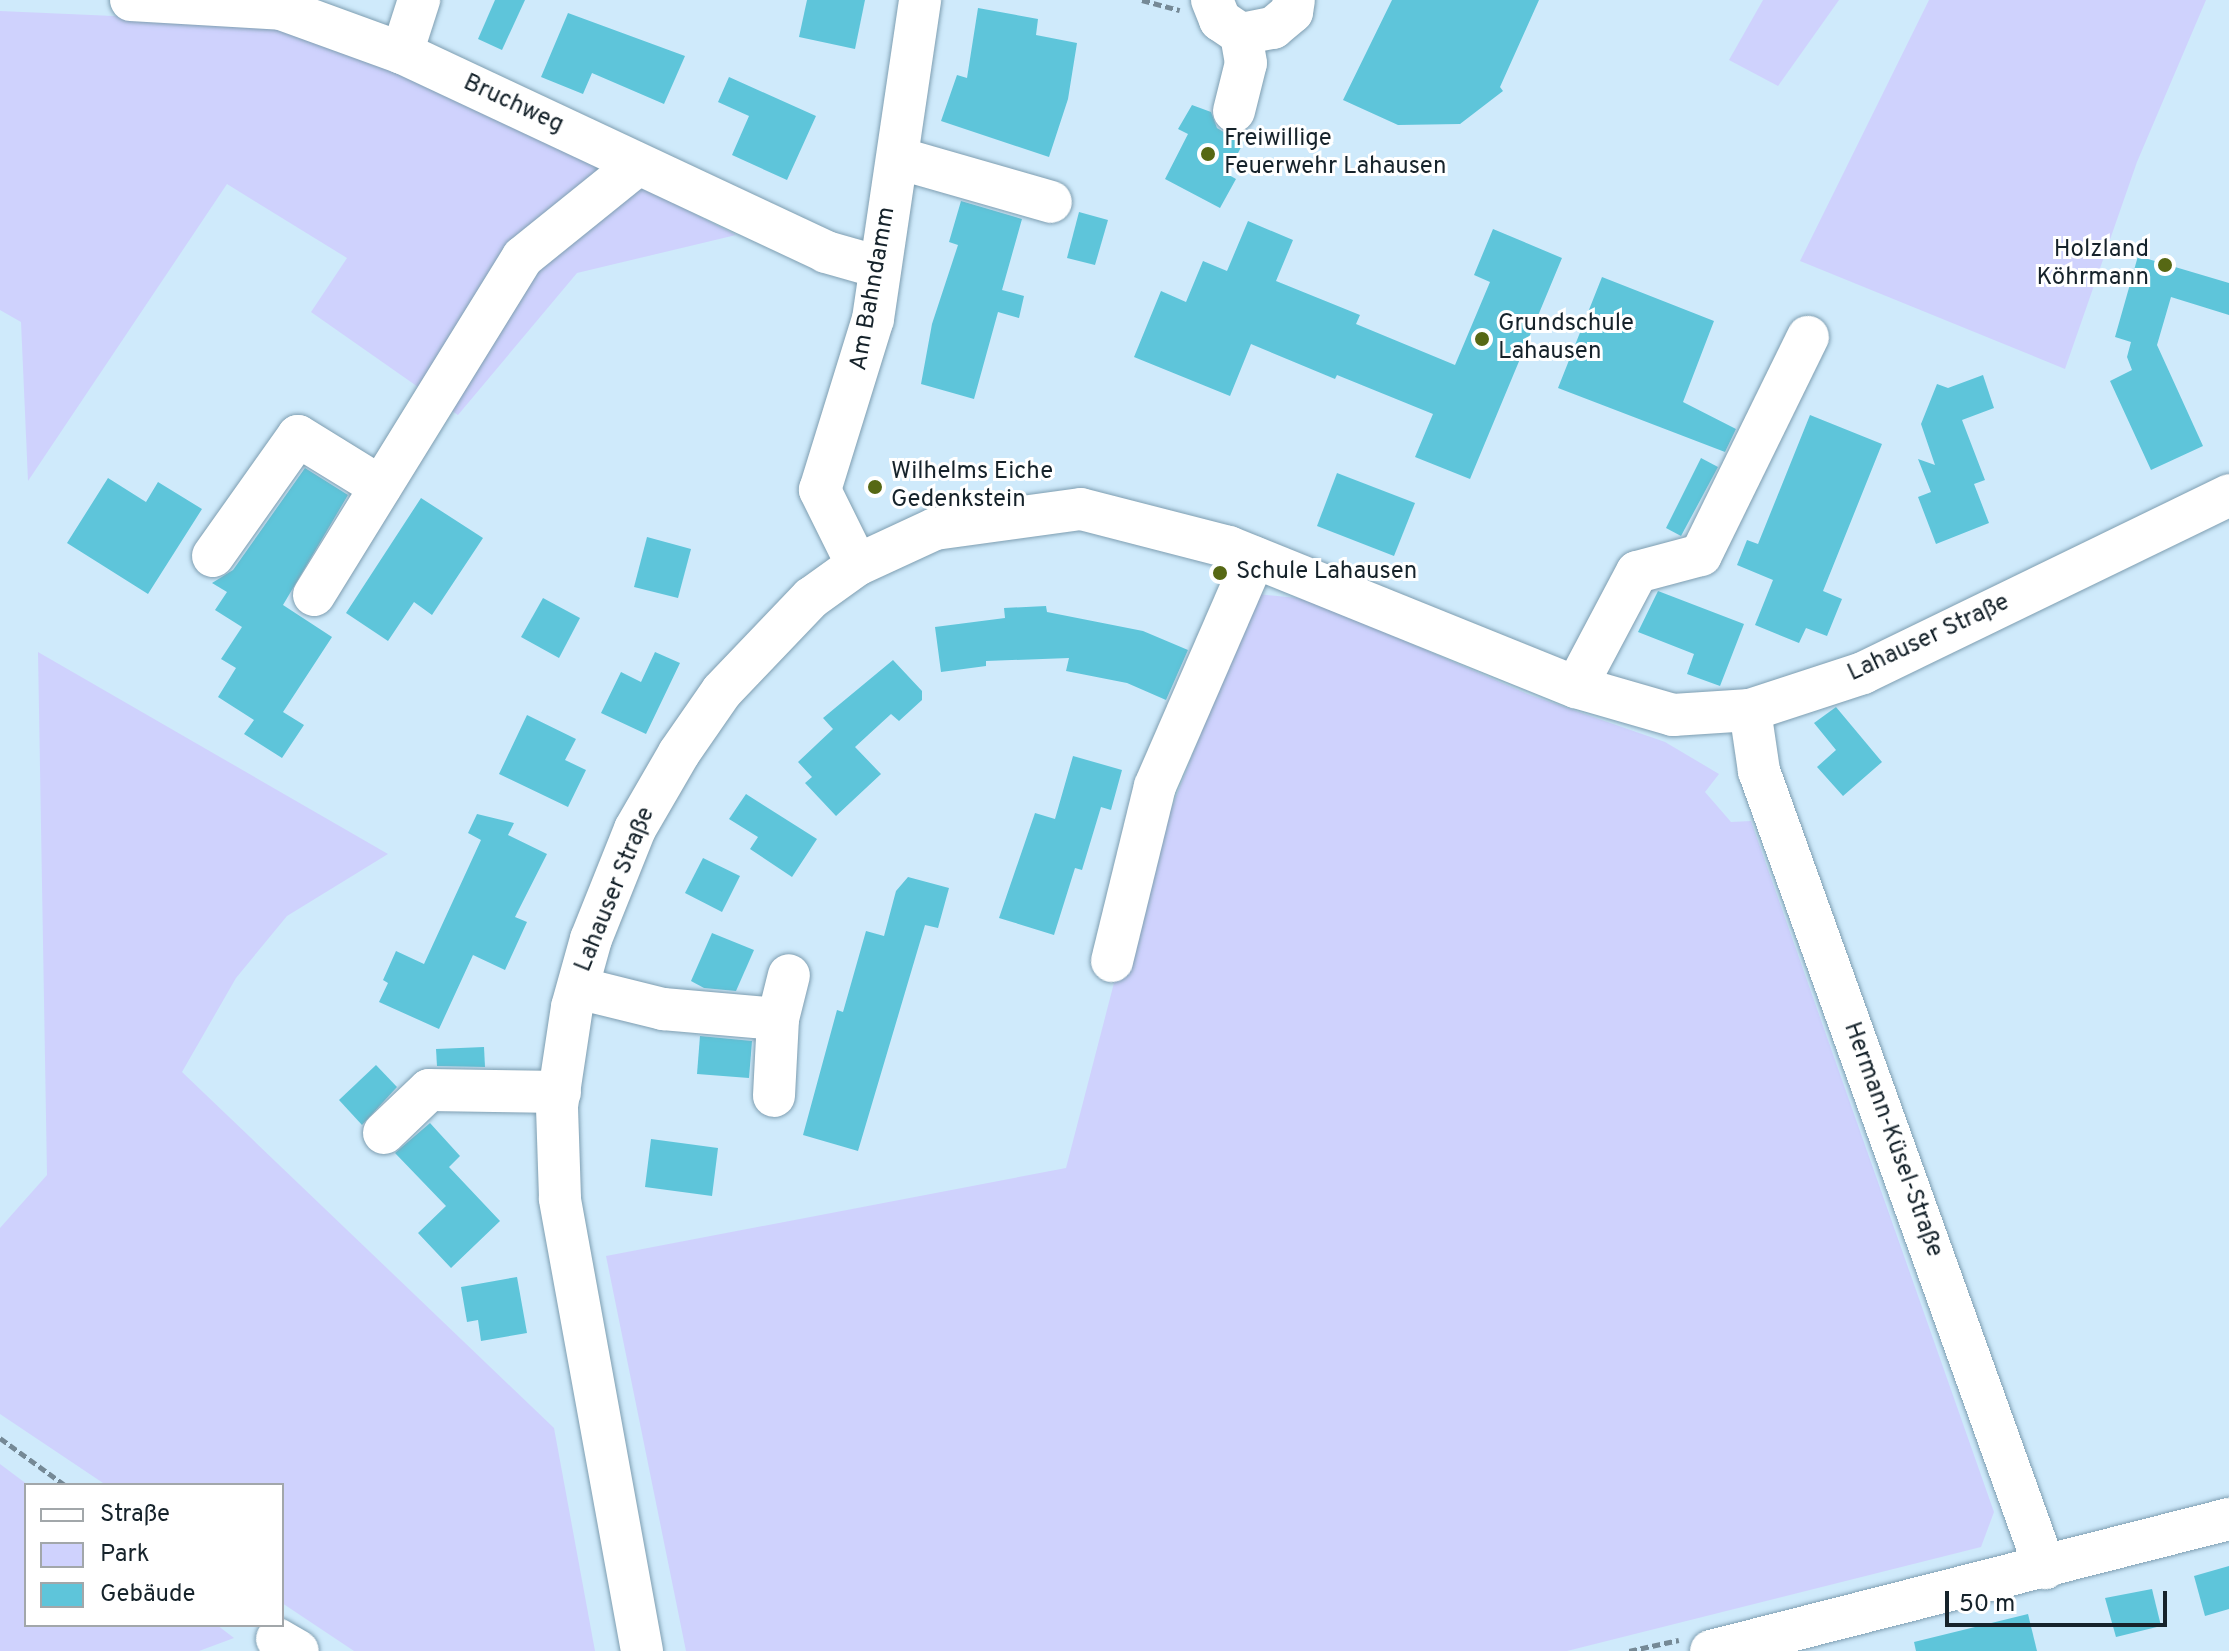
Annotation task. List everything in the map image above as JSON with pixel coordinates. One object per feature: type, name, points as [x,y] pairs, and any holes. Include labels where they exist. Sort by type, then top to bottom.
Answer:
[{"type":"street","name":"Bruchweg","points":[[131,0],[281,9],[402,53],[826,252],[879,267]]},
{"type":"street","points":[[402,53],[419,0]]},
{"type":"street","name":"Am Bahndamm","points":[[857,565],[820,490],[859,377],[898,158],[920,0]]},
{"type":"street","points":[[1212,0],[1220,20],[1241,34],[1273,28],[1292,12],[1294,0]]},
{"type":"street","points":[[1234,111],[1246,63],[1241,34]]},
{"type":"street","points":[[898,158],[1051,202]]},
{"type":"street","points":[[314,595],[523,257],[637,165]]},
{"type":"street","points":[[1576,687],[1637,572],[1701,555],[1808,337]]},
{"type":"street","points":[[213,556],[298,436],[381,487]]},
{"type":"street","name":"Lahauser Straße","points":[[642,1651],[562,1213],[560,1092],[578,988],[591,939],[635,829],[679,753],[756,653],[811,598],[857,565],[935,529],[1081,509],[1254,558],[1576,687],[1673,715],[1750,710],[1863,673],[2229,495]]},
{"type":"street","points":[[1112,961],[1155,786],[1254,558]]},
{"type":"street","name":"Hermann-Küsel-Straße","points":[[1750,710],[1759,771],[2045,1568]]},
{"type":"street","points":[[774,1096],[778,1019],[789,975]]},
{"type":"street","points":[[578,988],[663,1009],[778,1019]]},
{"type":"street","points":[[384,1133],[429,1090],[560,1092]]},
{"type":"street","points":[[1711,1651],[1761,1646],[2229,1519]]},
{"type":"path","points":[[0,1438],[62,1483]]},
{"type":"green space","points":[[1763,0],[1839,0],[1778,86],[1729,60]]},
{"type":"green space","points":[[1929,0],[2206,0],[2137,162],[2065,369],[1800,261]]},
{"type":"green space","points":[[0,11],[275,23],[392,60],[736,235],[577,273],[458,415],[311,312],[347,258],[227,184],[28,481],[21,322],[0,310]]},
{"type":"green space","points":[[1256,594],[1307,599],[1530,695],[1665,742],[1719,774],[1705,792],[1731,822],[1751,821],[1994,1512],[1981,1547],[1567,1651],[686,1651],[606,1256],[1066,1168],[1136,898]]},
{"type":"green space","points":[[38,652],[388,854],[287,916],[236,978],[182,1072],[554,1428],[595,1651],[354,1651],[284,1604],[284,1483],[103,1483],[0,1414],[0,1228],[47,1175]]},
{"type":"green space","points":[[0,1464],[25,1483],[24,1627],[220,1627],[234,1638],[199,1651],[0,1651]]},
{"type":"building","points":[[495,0],[525,0],[502,50],[478,39]]},
{"type":"building","points":[[807,0],[865,0],[855,49],[799,37]]},
{"type":"building","points":[[1392,0],[1539,0],[1500,87],[1503,91],[1460,124],[1398,125],[1343,100]]},
{"type":"building","points":[[978,8],[1038,19],[1036,35],[1077,43],[1068,99],[1049,157],[941,121],[957,75],[967,78]]},
{"type":"building","points":[[568,13],[685,56],[664,104],[592,73],[583,94],[541,77]]},
{"type":"building","points":[[729,77],[816,116],[787,180],[732,155],[749,116],[718,102]]},
{"type":"building","name":"Freiwillige Feuerwehr Lahausen","points":[[1192,105],[1211,112],[1217,128],[1227,134],[1249,132],[1227,174],[1236,179],[1220,208],[1165,179],[1188,134],[1178,129]]},
{"type":"building","points":[[961,201],[1022,219],[1002,290],[1024,296],[1019,318],[998,312],[974,399],[921,384],[932,324],[958,245],[949,242]]},
{"type":"building","points":[[1079,212],[1108,220],[1095,265],[1067,258]]},
{"type":"building","points":[[1248,221],[1293,240],[1276,281],[1360,315],[1356,324],[1455,365],[1490,282],[1474,275],[1493,229],[1562,258],[1470,479],[1415,457],[1433,414],[1337,375],[1335,379],[1251,344],[1230,396],[1134,357],[1161,291],[1186,302],[1203,261],[1227,271]]},
{"type":"building","points":[[2138,256],[2229,283],[2229,315],[2171,297],[2157,345],[2203,446],[2151,470],[2110,381],[2132,370],[2127,357],[2131,342],[2115,337]]},
{"type":"building","points":[[1602,277],[1714,321],[1683,402],[1736,429],[1725,452],[1558,388]]},
{"type":"building","points":[[1983,375],[1994,408],[1962,420],[1985,480],[1974,484],[1989,523],[1936,544],[1918,497],[1931,492],[1918,459],[1935,465],[1921,424],[1937,384],[1948,388]]},
{"type":"building","points":[[1810,415],[1882,444],[1823,591],[1842,599],[1827,636],[1806,628],[1799,643],[1755,625],[1773,580],[1737,565],[1747,540],[1758,544]]},
{"type":"building","points":[[1701,458],[1718,467],[1681,536],[1666,528]]},
{"type":"building","points":[[305,468],[348,495],[283,605],[332,637],[283,712],[304,725],[282,758],[244,734],[254,720],[218,697],[236,668],[221,659],[242,627],[215,610],[227,592],[212,583],[233,570]]},
{"type":"building","points":[[1337,473],[1415,503],[1394,556],[1317,526]]},
{"type":"building","points":[[108,478],[146,502],[158,482],[202,509],[148,594],[67,543]]},
{"type":"building","points":[[421,498],[483,538],[432,615],[414,602],[388,641],[346,613]]},
{"type":"building","points":[[647,537],[691,549],[678,598],[634,587]]},
{"type":"building","points":[[1658,591],[1744,624],[1720,686],[1687,674],[1694,654],[1638,632]]},
{"type":"building","points":[[543,598],[580,618],[559,658],[521,637]]},
{"type":"building","points":[[1046,606],[1047,612],[1143,631],[1188,650],[1166,700],[1127,683],[1066,671],[1069,658],[986,661],[986,666],[941,672],[935,627],[1005,618],[1004,608]]},
{"type":"building","points":[[655,652],[680,663],[646,734],[601,713],[621,672],[641,682]]},
{"type":"building","points":[[893,660],[922,691],[922,700],[899,721],[891,714],[855,747],[881,774],[836,816],[805,783],[812,777],[798,762],[833,729],[823,718]]},
{"type":"building","points":[[1836,707],[1882,762],[1843,796],[1817,767],[1836,750],[1814,723]]},
{"type":"building","points":[[527,715],[576,739],[565,760],[586,770],[568,807],[499,774]]},
{"type":"building","points":[[1073,756],[1122,770],[1111,810],[1101,807],[1082,870],[1075,868],[1054,935],[999,918],[1035,813],[1055,819]]},
{"type":"building","points":[[746,794],[817,839],[792,877],[750,849],[758,837],[729,819]]},
{"type":"building","points":[[477,814],[514,823],[508,835],[547,854],[515,917],[527,922],[505,970],[473,955],[439,1029],[379,1002],[388,983],[383,980],[396,951],[424,964],[481,840],[468,833]]},
{"type":"building","points":[[703,858],[740,876],[722,912],[685,893]]},
{"type":"building","points":[[908,877],[949,888],[938,928],[925,925],[858,1151],[803,1135],[837,1010],[843,1012],[866,931],[884,936],[896,891]]},
{"type":"building","points":[[712,933],[754,950],[736,991],[704,988],[691,981]]},
{"type":"building","points":[[700,1036],[752,1041],[749,1078],[697,1074]]},
{"type":"building","points":[[484,1047],[485,1067],[437,1066],[436,1049]]},
{"type":"building","points":[[376,1065],[397,1087],[362,1125],[339,1100]]},
{"type":"building","points":[[430,1123],[460,1156],[449,1167],[500,1221],[451,1268],[418,1233],[446,1206],[395,1153]]},
{"type":"building","points":[[651,1139],[718,1148],[712,1196],[645,1187]]},
{"type":"building","points":[[517,1277],[527,1333],[481,1341],[478,1320],[467,1322],[461,1287]]},
{"type":"building","points":[[2229,1566],[2229,1609],[2205,1616],[2194,1576]]},
{"type":"building","points":[[2152,1589],[2161,1626],[2116,1637],[2105,1598]]},
{"type":"building","points":[[2028,1614],[2037,1651],[1916,1651],[1914,1642]]},
{"type":"place","name":"Freiwillige Feuerwehr Lahausen","points":[[1208,154]]},
{"type":"place","name":"Holzland Köhrmann","points":[[2165,265]]},
{"type":"place","name":"Grundschule Lahausen","points":[[1482,339]]},
{"type":"place","name":"Wilhelms Eiche Gedenkstein","points":[[875,487]]},
{"type":"place","name":"Schule Lahausen","points":[[1220,573]]}]
